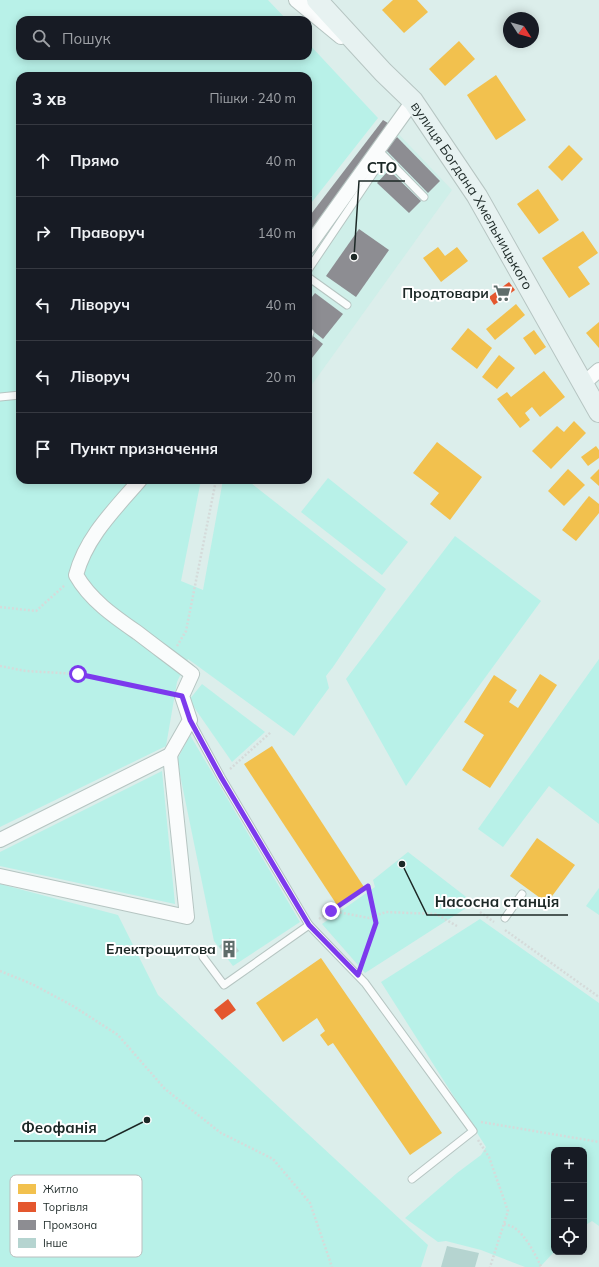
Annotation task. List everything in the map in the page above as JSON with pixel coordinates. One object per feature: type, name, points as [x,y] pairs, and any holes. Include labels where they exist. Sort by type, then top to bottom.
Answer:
[{"type":"street","points":[[296,0],[383,72]]},
{"type":"street","name":"вулиця Богдана Хмельницького","points":[[317,0],[330,8],[383,72],[413,101],[477,196],[599,412]]},
{"type":"street","points":[[312,242],[381,153],[413,101]]},
{"type":"street","points":[[583,384],[599,370]]},
{"type":"street","points":[[0,840],[170,755],[190,720],[182,696],[192,674],[115,617],[95,600],[76,575],[79,563],[100,525],[136,484]]},
{"type":"street","points":[[0,876],[187,917],[170,755]]},
{"type":"lane","points":[[312,264],[381,153],[424,197]]},
{"type":"lane","points":[[312,280],[347,305]]},
{"type":"lane","points":[[0,398],[16,396]]},
{"type":"lane","points":[[190,720],[221,777],[309,925],[365,983],[473,1131],[412,1179]]},
{"type":"lane","points":[[505,918],[522,894]]},
{"type":"lane","points":[[203,957],[224,985],[309,925]]},
{"type":"path","points":[[170,657],[186,631],[215,484]]},
{"type":"path","points":[[0,607],[36,612],[76,575]]},
{"type":"path","points":[[0,666],[26,671],[78,674],[182,696]]},
{"type":"path","points":[[221,777],[271,732]]},
{"type":"path","points":[[358,975],[376,923],[375,915],[368,886],[331,911],[369,918],[375,916],[380,914],[386,912],[436,914],[457,926]]},
{"type":"path","points":[[480,912],[498,925]]},
{"type":"path","points":[[505,930],[599,997]]},
{"type":"path","points":[[0,971],[32,984],[73,1006],[118,1035],[165,1089],[221,1133],[273,1159],[310,1203],[332,1267]]},
{"type":"path","points":[[480,1122],[599,1142]]},
{"type":"path","points":[[473,1131],[489,1157],[508,1211],[490,1267]]},
{"type":"path","points":[[504,1224],[514,1227],[521,1234],[535,1254],[541,1267]]},
{"type":"shaded area","points":[[388,123],[452,190],[312,384],[312,222]]},
{"type":"green space","points":[[0,0],[268,0],[283,16],[16,16],[16,60],[312,60],[312,47],[378,118],[312,202],[312,72],[16,72],[16,484],[200,484],[181,581],[203,590],[222,484],[252,484],[386,589],[326,676],[329,688],[294,736],[188,659],[177,682],[166,746],[0,827]]},
{"type":"green space","points":[[328,478],[408,542],[382,575],[301,512]]},
{"type":"green space","points":[[455,536],[541,601],[406,786],[346,679]]},
{"type":"green space","points":[[599,659],[599,824],[549,786],[503,847],[478,829]]},
{"type":"green space","points":[[202,684],[265,732],[232,762],[189,700]]},
{"type":"green space","points":[[190,735],[300,922],[233,966],[214,941],[177,760]]},
{"type":"green space","points":[[162,771],[175,904],[0,866],[0,852]]},
{"type":"green space","points":[[408,852],[474,903],[365,973],[322,924],[375,887],[373,880]]},
{"type":"green space","points":[[0,884],[118,915],[158,995],[428,1245],[421,1267],[0,1267]]},
{"type":"green space","points":[[599,888],[599,915],[586,906]]},
{"type":"green space","points":[[480,919],[599,1003],[599,1226],[592,1221],[587,1224],[587,1147],[551,1147],[551,1255],[540,1267],[525,1267],[481,1250],[446,1241],[438,1242],[405,1218],[457,1173],[481,1155],[486,1147],[381,982]]},
{"type":"building: Житло","points":[[393,0],[417,0],[428,12],[404,33],[382,10]]},
{"type":"building: Житло","points":[[459,41],[475,59],[445,86],[429,69]]},
{"type":"building: Житло","points":[[496,75],[526,120],[496,140],[467,95]]},
{"type":"building: Житло","points":[[569,145],[583,159],[562,181],[548,167]]},
{"type":"building: Житло","points":[[538,189],[559,220],[539,234],[517,204]]},
{"type":"building: Житло","points":[[583,231],[598,253],[578,267],[590,284],[569,298],[542,258]]},
{"type":"building: Житло","points":[[438,247],[445,256],[457,247],[468,261],[441,282],[423,258]]},
{"type":"building: Житло","points":[[516,304],[525,315],[495,340],[486,329]]},
{"type":"building: Житло","points":[[599,322],[599,348],[586,333]]},
{"type":"building: Житло","points":[[468,328],[492,348],[477,369],[451,349]]},
{"type":"building: Житло","points":[[534,330],[546,347],[535,355],[523,338]]},
{"type":"building: Житло","points":[[499,355],[515,368],[497,389],[482,377]]},
{"type":"building: Житло","points":[[544,371],[565,397],[540,417],[532,407],[525,413],[530,420],[520,428],[497,399],[507,392],[511,397]]},
{"type":"building: Житло","points":[[574,421],[586,433],[551,469],[532,451],[557,426],[564,432]]},
{"type":"building: Житло","points":[[437,442],[482,477],[450,520],[430,504],[439,493],[413,473]]},
{"type":"building: Житло","points":[[596,446],[599,450],[599,458],[588,466],[581,457]]},
{"type":"building: Житло","points":[[568,469],[585,485],[564,506],[548,491]]},
{"type":"building: Житло","points":[[599,469],[599,486],[590,478]]},
{"type":"building: Житло","points":[[589,496],[599,504],[599,513],[576,541],[562,530]]},
{"type":"building: Житло","points":[[540,674],[557,685],[490,788],[462,770],[484,735],[464,722],[494,675],[517,690],[509,702],[518,708]]},
{"type":"building: Житло","points":[[272,746],[364,887],[337,905],[244,764]]},
{"type":"building: Житло","points":[[537,838],[575,865],[547,903],[510,876]]},
{"type":"building: Житло","points":[[321,958],[442,1133],[410,1155],[333,1043],[328,1046],[320,1035],[325,1031],[317,1018],[283,1042],[256,1003]]},
{"type":"building: Торгівля","name":"Продтовари","points":[[509,282],[515,290],[494,305],[489,297]]},
{"type":"building: Торгівля","points":[[228,999],[236,1010],[222,1020],[214,1010]]},
{"type":"building: Промзона","points":[[383,120],[391,125],[312,229],[312,213]]},
{"type":"building: Промзона","points":[[397,137],[440,181],[428,193],[385,149]]},
{"type":"building: Промзона","points":[[389,170],[421,201],[409,213],[377,183]]},
{"type":"building: Промзона","points":[[359,229],[389,250],[356,297],[326,276]]},
{"type":"building: Промзона","points":[[315,293],[343,314],[323,339],[312,330],[312,297]]},
{"type":"building: Промзона","points":[[313,336],[323,344],[312,358]]},
{"type":"building: Інше","points":[[401,859],[406,866],[401,869],[397,862]]},
{"type":"building: Інше","name":"Електрощитова","points":[[230,938],[239,951],[228,959],[219,946]]},
{"type":"building: Інше","points":[[447,1246],[479,1253],[475,1267],[441,1267]]},
{"type":"place","name":"СТО","points":[[354,257]]},
{"type":"place","name":"Продтовари","points":[[502,293]]},
{"type":"place","name":"Насосна станція","points":[[402,864]]},
{"type":"place","name":"Електрощитова","points":[[229,949]]},
{"type":"place","name":"Феофанія","points":[[147,1120]]},
{"type":"route","points":[[78,674],[182,696],[190,720],[221,777],[309,925],[358,975],[376,923],[368,886],[331,911]]}]
